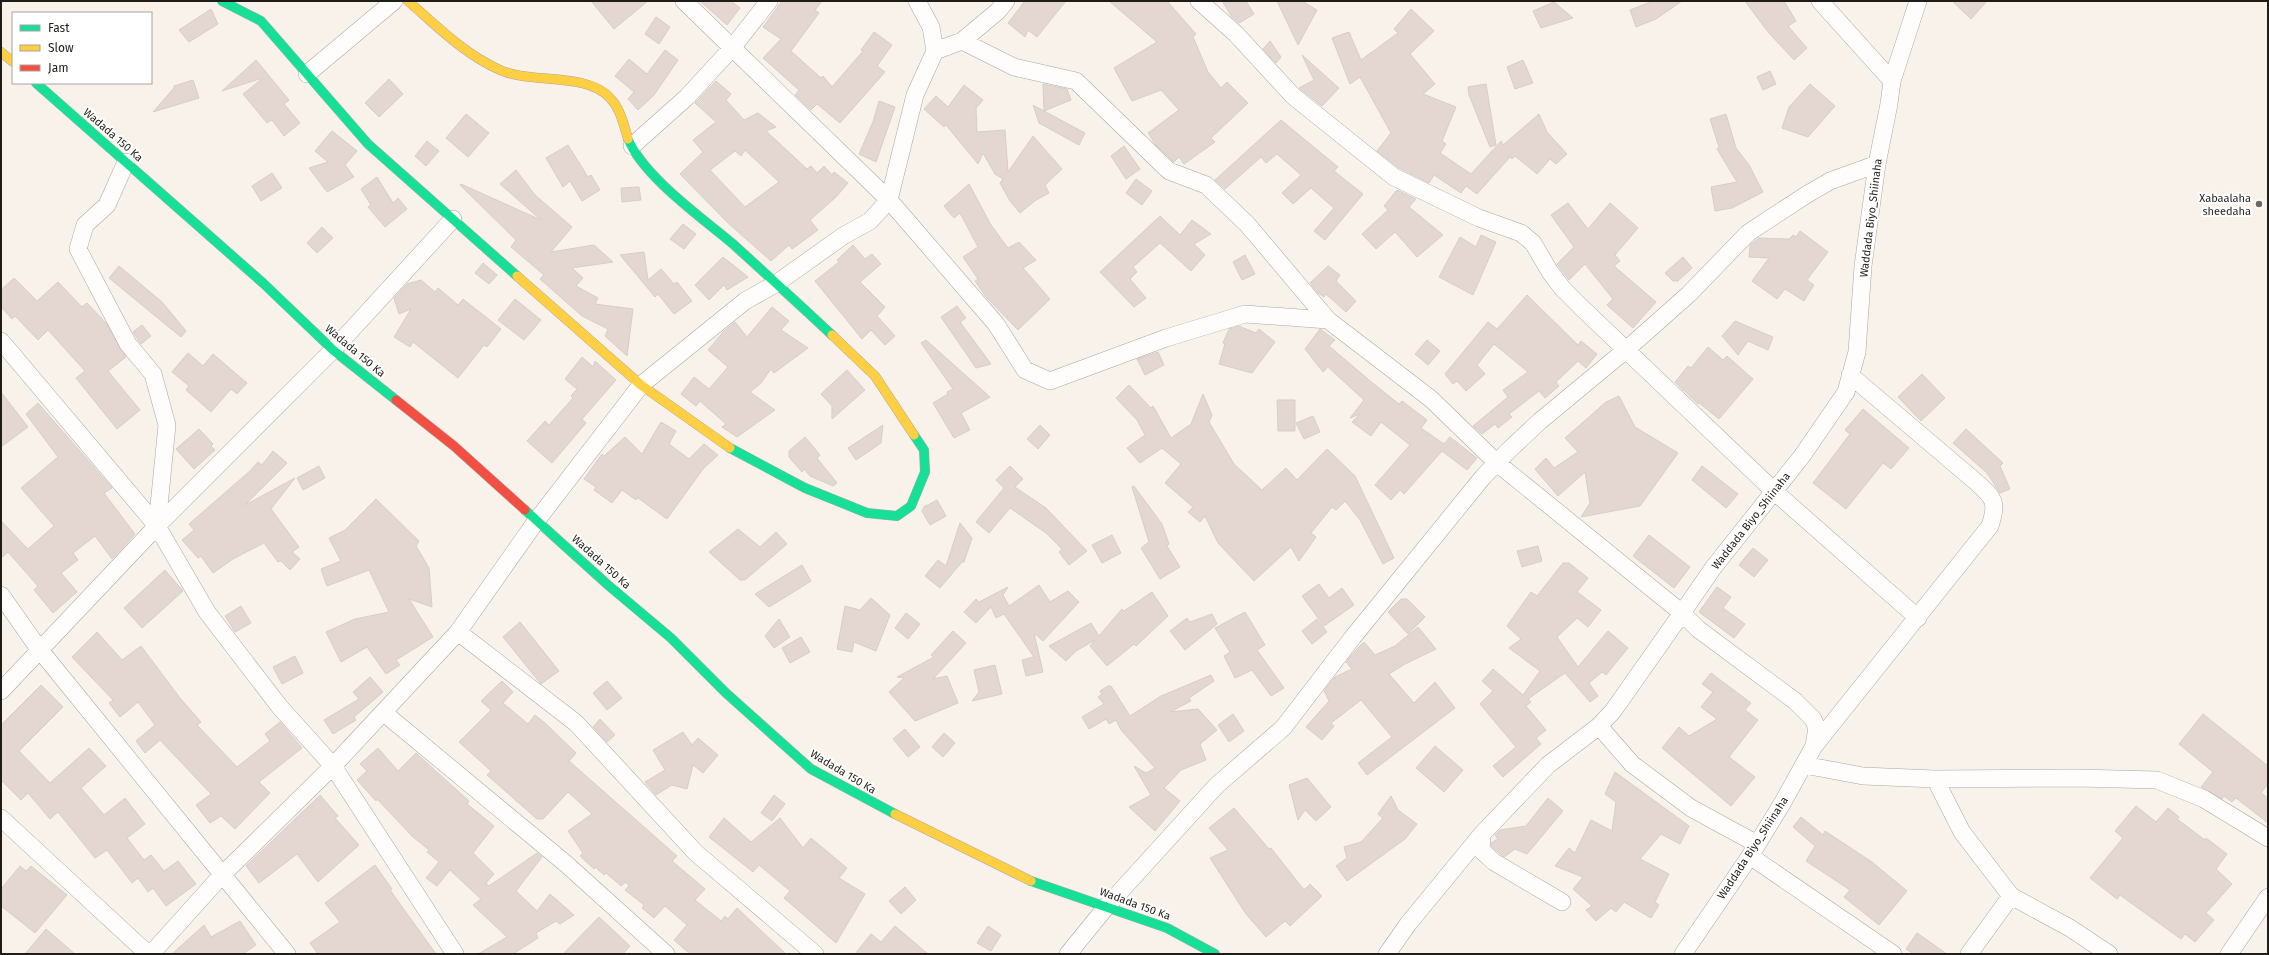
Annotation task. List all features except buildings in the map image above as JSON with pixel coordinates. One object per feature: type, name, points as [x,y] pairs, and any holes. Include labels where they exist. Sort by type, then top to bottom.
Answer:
[{"type":"street","points":[[222,1],[261,21],[368,144],[641,385],[729,447],[805,488],[867,513],[897,516],[911,506],[925,472],[924,450],[875,376],[777,283],[662,183],[645,166],[632,146],[608,95],[596,88],[578,82],[552,82],[518,76],[495,69],[471,54],[408,1]]},
{"type":"street","points":[[307,74],[394,1]]},
{"type":"street","points":[[684,1],[889,200],[996,324],[1025,370],[1050,381],[1166,338],[1245,314],[1328,320]]},
{"type":"street","points":[[632,146],[687,97],[732,48],[769,1]]},
{"type":"street","points":[[151,954],[222,875],[333,766],[458,632],[537,520],[641,385],[745,301],[777,283],[843,236],[870,221],[889,200],[915,96],[935,51],[931,27],[917,1]]},
{"type":"street","points":[[935,51],[962,41],[998,11],[1006,1]]},
{"type":"street","points":[[1199,1],[1236,34],[1293,96],[1394,177],[1479,218],[1521,233],[1527,238],[1538,250],[1550,272],[1563,290],[1627,349],[1774,492],[1918,618]]},
{"type":"street","points":[[1820,1],[1892,81]]},
{"type":"street","name":"Waddada Biyo_Shiinaha","points":[[1683,954],[1754,850],[1814,746],[1817,728],[1812,718],[1795,701],[1698,629],[1682,614],[1713,568],[1802,456],[1846,392],[1857,352],[1863,266],[1877,164],[1892,81],[1918,1]]},
{"type":"street","points":[[962,41],[1014,67],[1076,81],[1169,171],[1206,185],[1247,224],[1328,320],[1431,399],[1497,463],[1682,614],[1613,711],[1599,726],[1548,765],[1482,834],[1408,924],[1387,954]]},
{"type":"street","points":[[1,52],[12,61]]},
{"type":"street","name":"Wadada 150 Ka","points":[[37,84],[263,283],[333,350],[454,446],[608,585],[671,638],[726,694],[811,769],[860,797],[1022,878],[1107,906],[1166,928],[1215,954]]},
{"type":"street","points":[[126,162],[107,206],[85,225],[78,249],[128,344],[153,374],[167,425],[157,526]]},
{"type":"street","points":[[1068,954],[1107,906],[1217,785],[1283,728],[1353,637],[1497,463],[1540,421],[1627,349],[1689,294],[1748,233],[1806,194],[1830,181],[1877,164]]},
{"type":"street","points":[[1,691],[39,649],[157,526],[333,350],[453,219]]},
{"type":"street","points":[[1,341],[157,526],[207,612],[279,706],[333,766],[455,954]]},
{"type":"street","points":[[1814,746],[1918,618],[1990,526],[1995,510],[1994,501],[1975,481],[1850,375]]},
{"type":"street","points":[[1,594],[39,649],[287,954]]},
{"type":"street","points":[[458,632],[576,723],[696,853],[815,954]]},
{"type":"street","points":[[384,713],[565,863],[666,954]]},
{"type":"street","points":[[1599,726],[1632,764],[1691,808],[1754,850],[1893,954]]},
{"type":"street","points":[[1804,765],[1863,776],[1935,780],[2078,778],[2157,780],[2204,799],[2268,838]]},
{"type":"street","points":[[1935,780],[1962,832],[2011,896],[2070,928],[2109,954]]},
{"type":"street","points":[[1,818],[148,954]]},
{"type":"street","points":[[1482,834],[1481,850],[1494,862],[1562,902]]},
{"type":"street","points":[[1969,954],[2011,896]]},
{"type":"street","points":[[2229,954],[2268,897]]},
{"type":"traffic: fast","points":[[222,1],[261,21],[368,144],[517,276]]},
{"type":"traffic: fast","points":[[37,84],[263,283],[333,350],[396,400]]},
{"type":"traffic: fast","points":[[628,139],[647,168],[674,196],[733,244],[832,335]]},
{"type":"traffic: fast","points":[[730,448],[805,488],[867,513],[897,516],[911,506],[925,472],[924,450],[914,435]]},
{"type":"traffic: fast","points":[[525,510],[608,585],[671,638],[726,693],[811,769],[895,814]]},
{"type":"traffic: fast","points":[[1031,881],[1167,928],[1215,954]]},
{"type":"traffic: slow","points":[[408,1],[440,30],[463,48],[500,70],[527,77],[573,81],[600,90],[610,98],[616,107],[628,139]]},
{"type":"traffic: slow","points":[[1,52],[12,61]]},
{"type":"traffic: slow","points":[[517,276],[641,385],[730,448]]},
{"type":"traffic: slow","points":[[832,335],[875,376],[914,435]]},
{"type":"traffic: slow","points":[[895,814],[1031,881]]},
{"type":"traffic: jam","points":[[396,400],[454,446],[525,510]]},
{"type":"place","name":"Xabaalaha sheedaha","points":[[2259,204]]}]
